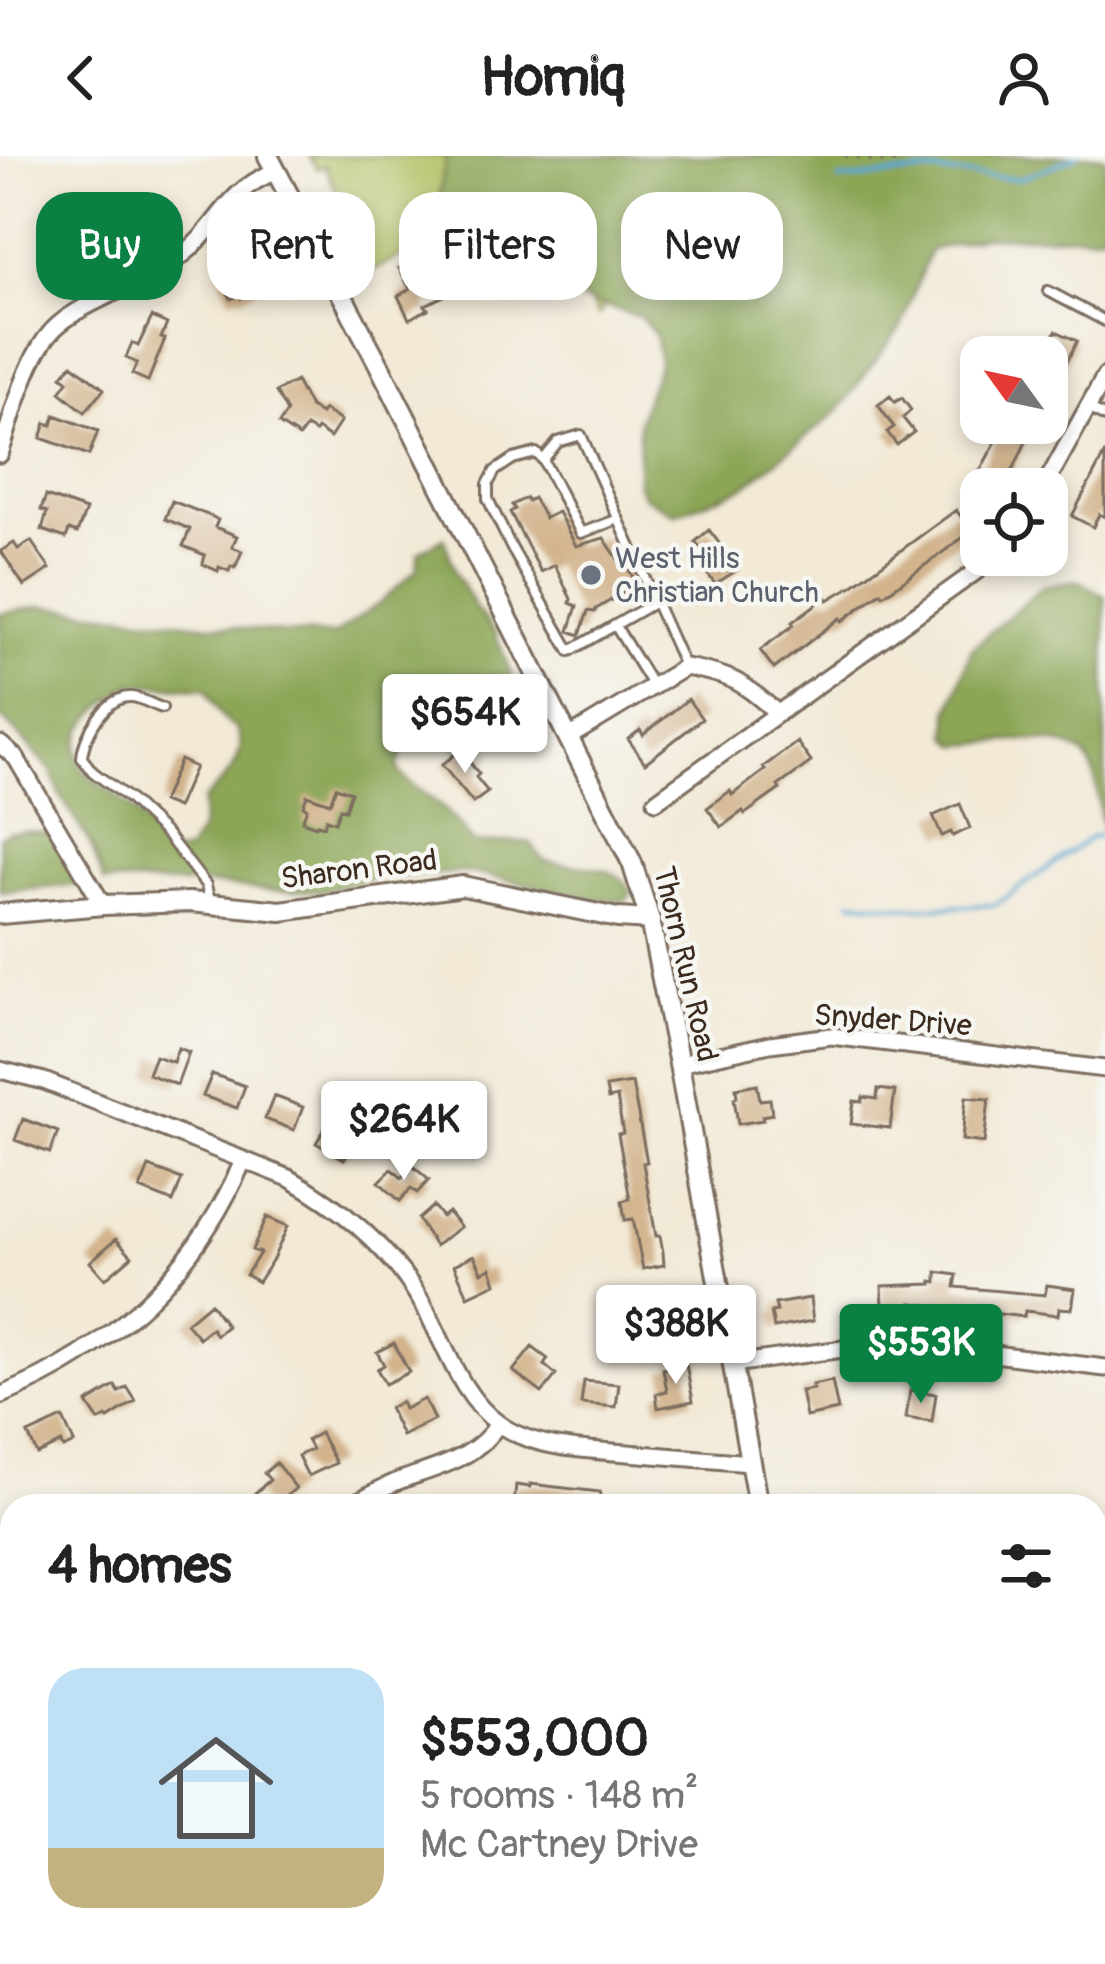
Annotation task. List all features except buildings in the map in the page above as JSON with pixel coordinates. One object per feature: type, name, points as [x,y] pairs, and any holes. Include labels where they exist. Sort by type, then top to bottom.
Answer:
[{"type":"street","points":[[0,454],[32,365],[56,326],[182,256],[238,192],[272,164]]},
{"type":"street","name":"Thorn Run Road","points":[[272,164],[632,862],[650,920],[679,1064],[756,1494]]},
{"type":"street","points":[[1055,468],[1105,376]]},
{"type":"street","points":[[656,801],[969,576]]},
{"type":"street","points":[[569,737],[685,667],[715,672],[746,686],[777,713]]},
{"type":"street","points":[[0,744],[16,758],[103,905]]},
{"type":"street","name":"Sharon Road","points":[[0,914],[190,902],[281,911],[463,886],[650,920]]},
{"type":"street","name":"Snyder Drive","points":[[679,1064],[831,1036],[1105,1069]]},
{"type":"street","points":[[0,1070],[44,1081],[289,1178],[323,1198],[370,1237],[407,1280],[464,1384],[498,1424],[558,1446],[750,1462]]},
{"type":"street","points":[[0,1396],[74,1360],[170,1279],[200,1243],[243,1161]]},
{"type":"street","points":[[733,1364],[879,1344],[915,1344],[1105,1368]]},
{"type":"street","points":[[373,1494],[471,1452],[498,1424]]},
{"type":"lane","points":[[1048,291],[1105,321]]},
{"type":"lane","points":[[1088,408],[1105,417]]},
{"type":"lane","points":[[543,460],[558,442],[581,435],[685,667]]},
{"type":"lane","points":[[616,520],[581,533],[536,453],[513,459],[495,471],[488,484],[488,499],[571,651],[656,601]]},
{"type":"lane","points":[[615,625],[652,686]]},
{"type":"lane","points":[[161,708],[135,698],[114,703],[88,731],[82,758],[167,835],[206,885],[211,904]]},
{"type":"path","points":[[845,156],[889,163],[920,156]]},
{"type":"green space","points":[[309,156],[1105,156],[685,181],[678,192],[621,192],[621,280],[598,316],[589,300],[597,300],[597,192],[399,192],[399,257],[375,270],[375,192],[337,192],[325,166],[317,169]]},
{"type":"green space","points":[[446,156],[1105,156],[1105,232],[983,237],[930,250],[901,327],[837,412],[744,487],[675,514],[644,496],[638,485],[639,419],[659,362],[656,336],[641,317],[584,300],[597,300],[597,192],[440,192]]},
{"type":"green space","points":[[444,538],[455,573],[496,634],[511,674],[491,696],[446,716],[442,725],[469,735],[474,745],[412,746],[403,749],[397,768],[473,843],[531,843],[542,860],[606,870],[625,882],[631,893],[626,901],[594,899],[469,872],[379,877],[322,891],[104,882],[91,845],[52,772],[0,717],[0,614],[42,606],[334,635],[417,569],[419,552]],"holes":[[[131,684],[205,688],[223,717],[237,729],[239,754],[203,800],[201,829],[187,852],[170,853],[131,808],[87,774],[77,747],[88,723]]]},
{"type":"green space","points":[[1080,581],[1105,597],[1105,826],[1093,772],[1082,754],[1051,742],[958,745],[949,736],[949,712],[972,648],[1043,586]]},
{"type":"green space","points":[[28,831],[53,834],[87,884],[0,892],[0,837]]},
{"type":"waterway","points":[[839,180],[927,172],[1019,179],[1077,156]]},
{"type":"waterway","points":[[851,901],[916,908],[995,905],[1090,838],[1105,834]]},
{"type":"place","name":"West Hills Christian Church","points":[[591,575]]}]
